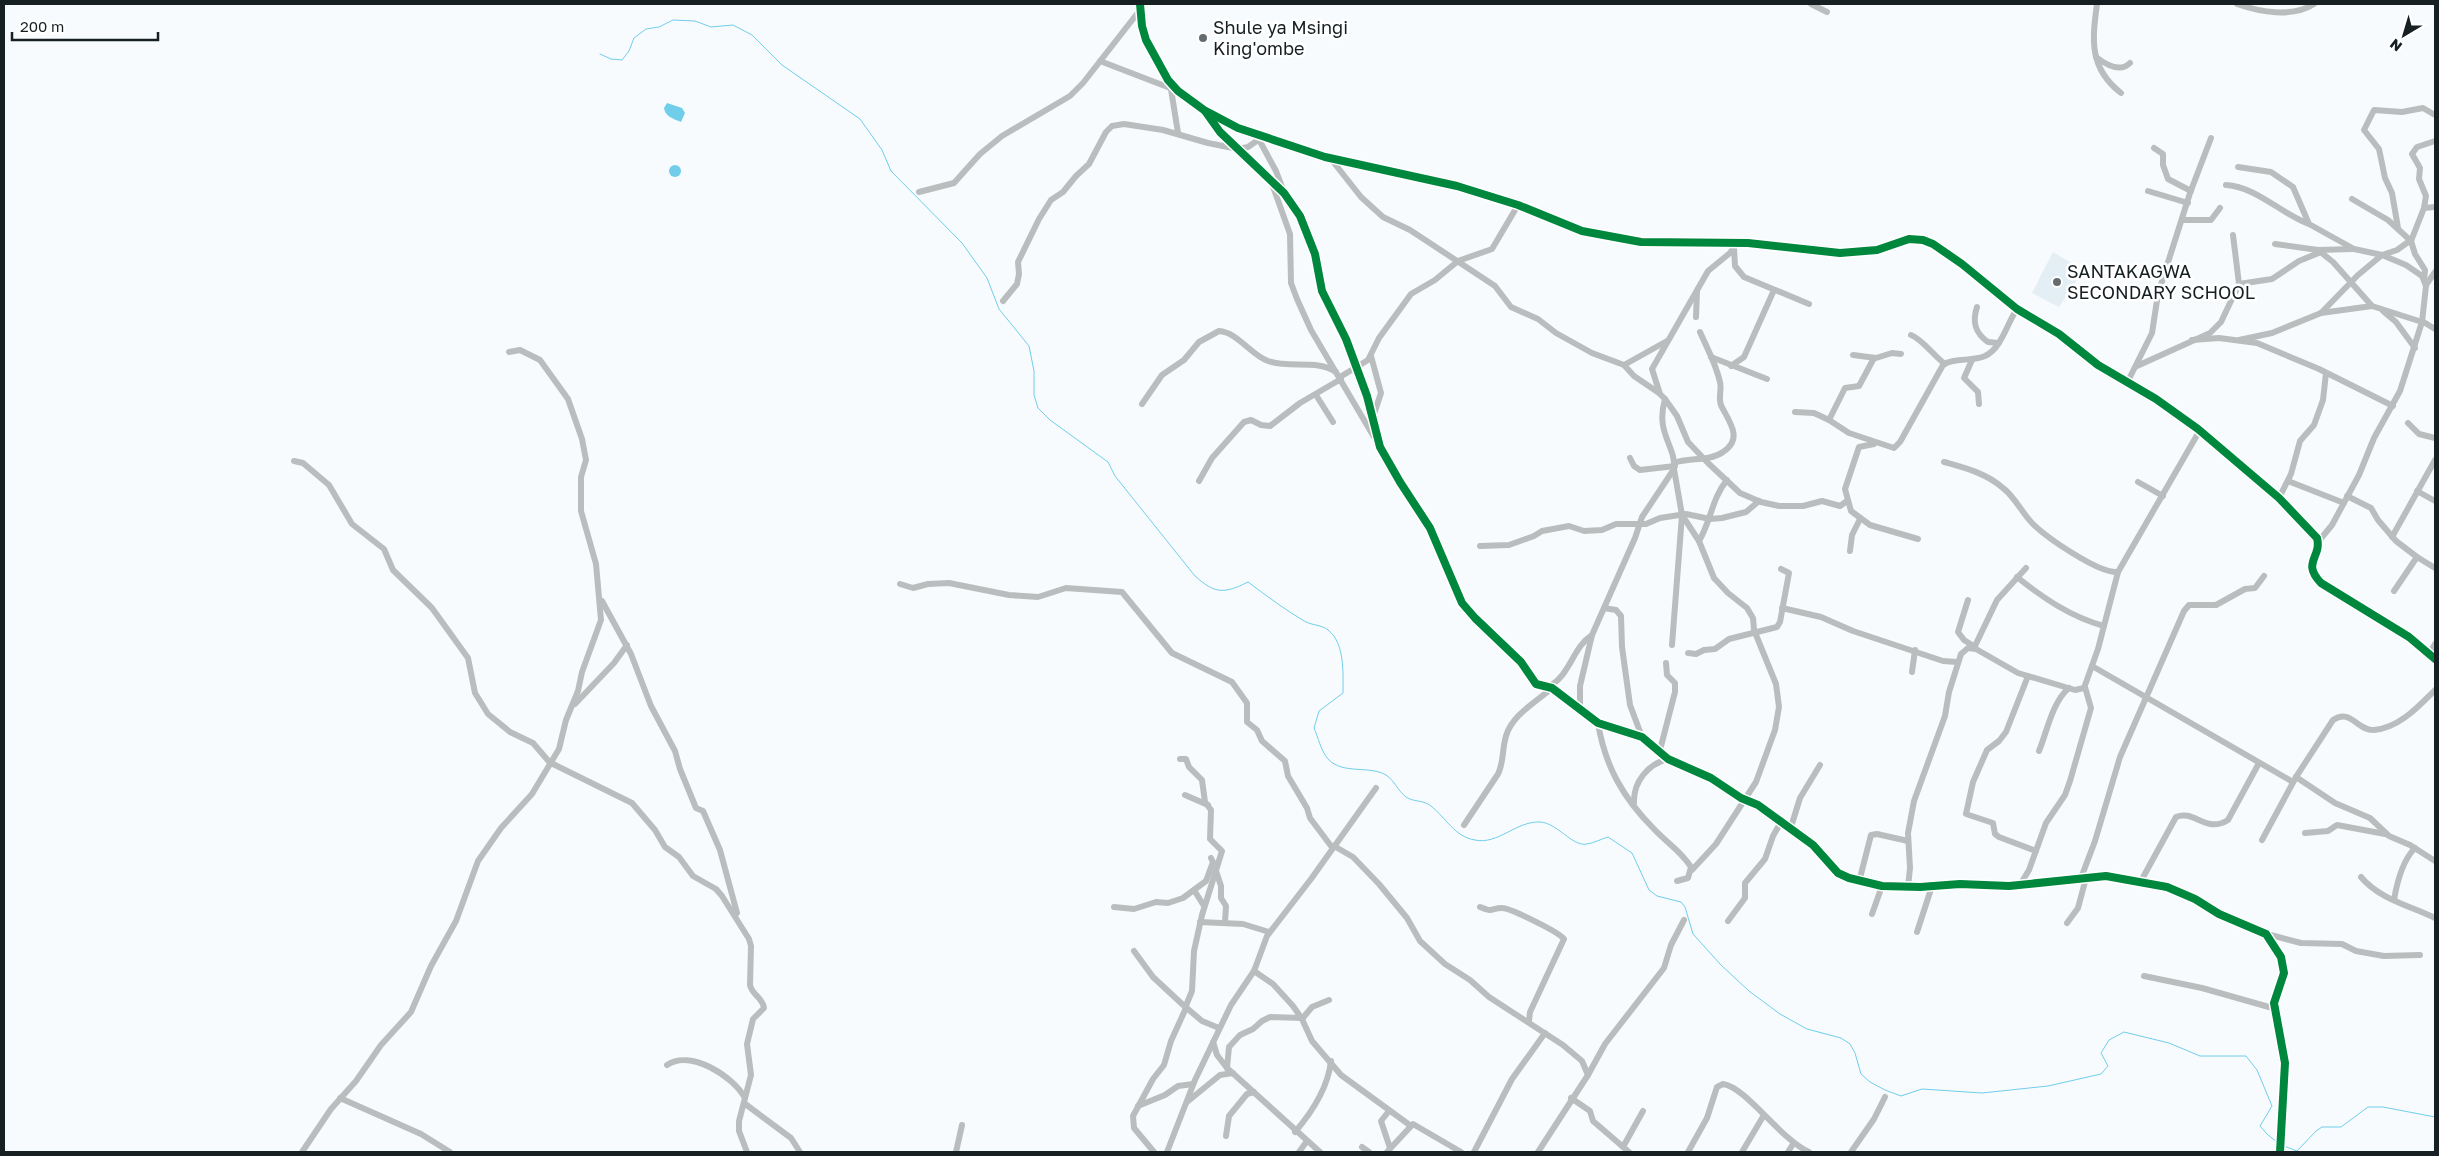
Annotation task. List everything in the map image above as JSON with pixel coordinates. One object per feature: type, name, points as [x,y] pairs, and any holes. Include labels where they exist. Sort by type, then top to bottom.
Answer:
[{"type":"street","points":[[1811,4],[1827,12]]},
{"type":"street","points":[[2097,4],[2092,42],[2096,57],[2108,81],[2121,93]]},
{"type":"street","points":[[2237,4],[2258,11],[2298,12],[2314,4]]},
{"type":"street","points":[[919,192],[954,183],[980,154],[1002,136],[1057,106],[1076,91],[1140,7]]},
{"type":"street","points":[[1140,7],[1143,33],[1168,80],[1178,91],[1205,111],[1257,138],[1331,159],[1457,186],[1518,205],[1572,228],[1606,237],[1665,244],[1735,245],[1846,253],[1877,250],[1909,239],[1923,240],[1962,264],[2017,308],[2200,430],[2279,498],[2313,533],[2318,542]]},
{"type":"street","points":[[2096,57],[2111,66],[2122,67],[2130,63]]},
{"type":"street","points":[[1100,60],[1178,91]]},
{"type":"street","points":[[1171,89],[1178,133]]},
{"type":"street","points":[[2398,228],[2392,192],[2385,178],[2379,149],[2364,130],[2374,110],[2402,112],[2423,108],[2435,115]]},
{"type":"street","points":[[1205,111],[1220,132],[1284,193],[1300,216],[1307,231],[1322,291],[1358,368],[1380,447]]},
{"type":"street","points":[[1003,301],[1017,284],[1019,274],[1018,262],[1038,219],[1051,200],[1060,195],[1089,164],[1109,128],[1124,124],[1178,133],[1208,143],[1238,148],[1248,147],[1257,138]]},
{"type":"street","points":[[1257,138],[1276,171],[1284,193]]},
{"type":"street","points":[[2127,383],[2152,334],[2158,294],[2191,191],[2211,138]]},
{"type":"street","points":[[2321,313],[2350,283],[2382,255],[2397,250],[2411,241],[2424,208],[2426,196],[2418,179],[2420,168],[2412,154],[2418,147],[2435,141]]},
{"type":"street","points":[[2154,148],[2162,151],[2163,165],[2168,179],[2191,191]]},
{"type":"street","points":[[1331,159],[1361,198],[1383,217],[1410,230],[1495,286],[1511,307],[1538,319],[1556,333],[1592,353],[1624,366],[1662,396],[1677,416],[1688,442],[1702,458],[1740,493],[1758,501],[1785,507],[1807,506],[1822,501],[1840,506],[1847,502]]},
{"type":"street","points":[[2238,167],[2266,170],[2289,183],[2293,187],[2309,224]]},
{"type":"street","points":[[1271,180],[1290,234],[1293,290],[1311,330],[1340,376],[1400,482],[1430,528],[1462,603],[1521,662],[1536,684],[1550,688],[1598,723],[1642,737],[1668,758],[1711,778],[1744,799],[1758,805],[1792,827],[1813,844],[1838,874],[1859,882],[1882,886],[1908,887],[2020,885],[2106,876],[2167,887],[2195,899],[2220,914],[2267,934],[2301,943],[2342,944],[2356,951],[2384,956],[2420,955]]},
{"type":"street","points":[[2226,185],[2242,188],[2268,199],[2280,209],[2354,249]]},
{"type":"street","points":[[2148,192],[2188,202]]},
{"type":"street","points":[[2352,199],[2398,228],[2411,241],[2415,254],[2424,270],[2425,283],[2422,321],[2415,348],[2393,406],[2374,438],[2332,525],[2318,542],[2311,568],[2316,577],[2336,593],[2362,606],[2409,637],[2435,659]]},
{"type":"street","points":[[1199,481],[1212,458],[1244,422],[1251,420],[1261,426],[1270,426],[1300,403],[1316,395],[1340,376],[1358,368],[1371,356],[1379,338],[1411,294],[1435,280],[1458,261],[1492,249],[1518,205]]},
{"type":"street","points":[[2424,208],[2435,207]]},
{"type":"street","points":[[2183,220],[2211,220],[2220,208]]},
{"type":"street","points":[[2137,366],[2210,333],[2221,322],[2239,284],[2233,235]]},
{"type":"street","points":[[2275,244],[2320,251],[2354,249],[2382,255],[2415,270],[2425,283]]},
{"type":"street","points":[[1735,245],[1735,266],[1738,272],[1774,290],[1809,304]]},
{"type":"street","points":[[1643,381],[1652,369],[1711,268],[1735,245]]},
{"type":"street","points":[[2239,284],[2272,279],[2299,261],[2320,251]]},
{"type":"street","points":[[2320,251],[2372,306],[2403,314],[2422,321],[2435,329]]},
{"type":"street","points":[[2425,283],[2435,272]]},
{"type":"street","points":[[1732,366],[1744,357],[1774,290]]},
{"type":"street","points":[[1696,318],[1697,291]]},
{"type":"street","points":[[2239,340],[2272,333],[2321,313],[2372,306]]},
{"type":"street","points":[[1977,307],[1974,322],[1977,331],[1988,342],[1998,343]]},
{"type":"street","points":[[1912,335],[1918,337],[1928,350],[1945,364],[1972,360],[1988,354],[1998,343],[2017,308]]},
{"type":"street","points":[[2382,310],[2396,322],[2415,348]]},
{"type":"street","points":[[1142,404],[1162,375],[1184,360],[1199,342],[1219,332],[1228,334],[1266,360],[1285,365],[1327,368],[1340,376]]},
{"type":"street","points":[[1630,458],[1634,466],[1640,470],[1674,466],[1684,459],[1714,456],[1725,451],[1733,436],[1731,421],[1720,403],[1721,384],[1700,332]]},
{"type":"street","points":[[2192,340],[2219,338],[2257,343],[2326,373],[2393,406]]},
{"type":"street","points":[[1624,366],[1668,340]]},
{"type":"street","points":[[302,1152],[340,1098],[356,1081],[381,1045],[410,1012],[431,966],[456,921],[478,861],[501,828],[532,794],[559,749],[566,720],[573,706],[582,672],[601,620],[593,549],[581,511],[581,484],[586,453],[570,405],[564,393],[552,380],[540,360],[520,350],[509,352]]},
{"type":"street","points":[[1853,355],[1874,358],[1892,353],[1901,354]]},
{"type":"street","points":[[1371,356],[1381,388],[1381,396],[1372,418]]},
{"type":"street","points":[[1711,357],[1767,379]]},
{"type":"street","points":[[1829,420],[1843,392],[1849,386],[1859,386],[1874,358]]},
{"type":"street","points":[[1972,360],[1964,378],[1978,392],[1979,404]]},
{"type":"street","points":[[1795,412],[1814,413],[1829,420],[1840,430],[1890,448],[1897,446],[1945,364]]},
{"type":"street","points":[[1652,369],[1662,396],[1662,430],[1674,466],[1682,515],[1672,644]]},
{"type":"street","points":[[2279,498],[2297,458],[2300,441],[2314,425],[2323,400],[2326,373]]},
{"type":"street","points":[[1316,395],[1333,422]]},
{"type":"street","points":[[2408,423],[2419,434],[2435,438]]},
{"type":"street","points":[[2020,885],[2029,870],[2046,823],[2065,795],[2084,736],[2091,708],[2085,687],[2118,572],[2200,430]]},
{"type":"street","points":[[1876,444],[1859,448],[1846,484],[1847,502],[1851,510],[1870,525],[1918,539]]},
{"type":"street","points":[[2392,537],[2435,460]]},
{"type":"street","points":[[294,461],[303,463],[329,485],[352,524],[384,550],[393,570],[432,608],[468,658],[475,693],[488,714],[510,732],[533,743],[551,763],[632,803],[655,830],[663,845],[674,852],[693,876],[716,889],[740,924],[751,946],[751,989],[762,1002],[764,1008],[752,1021],[752,1029],[747,1044],[751,1075],[739,1131],[747,1152]]},
{"type":"street","points":[[1944,462],[1971,469],[1990,479],[2004,488],[2033,524],[2063,547],[2106,570],[2118,572]]},
{"type":"street","points":[[1580,710],[1580,686],[1592,635],[1635,538],[1640,522],[1648,506],[1666,484],[1674,466]]},
{"type":"street","points":[[1699,541],[1710,519],[1716,494],[1727,480]]},
{"type":"street","points":[[2288,481],[2344,502]]},
{"type":"street","points":[[2138,482],[2163,496]]},
{"type":"street","points":[[2417,491],[2435,501]]},
{"type":"street","points":[[2347,496],[2371,508],[2392,537],[2417,558],[2435,568]]},
{"type":"street","points":[[1480,546],[1509,545],[1542,531],[1569,526],[1584,531],[1602,530],[1616,524],[1640,522],[1646,524],[1660,518],[1682,515],[1710,519],[1746,512],[1758,501]]},
{"type":"street","points":[[1677,881],[1688,878],[1692,870],[1716,844],[1758,778],[1776,730],[1779,711],[1776,684],[1756,633],[1751,614],[1714,578],[1699,541],[1682,515]]},
{"type":"street","points":[[1850,551],[1852,535],[1860,519]]},
{"type":"street","points":[[2394,591],[2417,558]]},
{"type":"street","points":[[1908,887],[1910,868],[1908,841],[1914,801],[1947,712],[1948,692],[1957,662],[1964,650],[1974,647],[1997,600],[2026,568]]},
{"type":"street","points":[[1688,653],[1696,654],[1704,650],[1715,649],[1729,639],[1777,627],[1789,573],[1781,569]]},
{"type":"street","points":[[2067,923],[2078,908],[2084,878],[2120,757],[2187,607],[2216,605],[2245,589],[2255,588],[2264,576]]},
{"type":"street","points":[[2017,577],[2055,604],[2092,623],[2104,626]]},
{"type":"street","points":[[900,584],[913,588],[949,583],[1009,595],[1038,597],[1066,588],[1122,592],[1172,653],[1232,682],[1247,703],[1247,722],[1257,730],[1262,741],[1284,760],[1288,776],[1307,808],[1310,818],[1332,846],[1348,853],[1374,879],[1407,918],[1420,941],[1444,964],[1470,980],[1489,997],[1564,1045],[1582,1061],[1588,1074]]},
{"type":"street","points":[[600,598],[627,645],[651,706],[675,751],[695,806],[704,811],[720,850],[730,894],[740,924]]},
{"type":"street","points":[[1968,600],[1958,632],[1964,640],[2028,676],[2079,690],[2085,687]]},
{"type":"street","points":[[1604,608],[1616,610],[1621,616],[1622,647],[1630,705],[1642,737]]},
{"type":"street","points":[[1782,608],[1821,617],[1853,631],[1915,650],[1943,661],[1957,662]]},
{"type":"street","points":[[1464,825],[1502,766],[1506,738],[1511,725],[1562,678],[1582,644],[1592,635]]},
{"type":"street","points":[[2429,654],[2435,644]]},
{"type":"street","points":[[573,706],[614,663],[627,645]]},
{"type":"street","points":[[1912,672],[1915,650]]},
{"type":"street","points":[[1660,750],[1675,692],[1675,684],[1667,676],[1666,662]]},
{"type":"street","points":[[2092,666],[2259,763],[2295,780],[2336,803],[2370,818],[2386,834]]},
{"type":"street","points":[[2028,676],[2006,732],[1999,741],[1987,750],[1973,782],[1966,814],[1993,823],[1995,834],[1999,837],[2036,851]]},
{"type":"street","points":[[2039,752],[2056,708],[2062,696],[2069,688]]},
{"type":"street","points":[[2262,840],[2325,730],[2337,717],[2345,716],[2367,729],[2379,729],[2408,716],[2435,690]]},
{"type":"street","points":[[1598,723],[1606,760],[1634,805],[1645,820],[1682,854],[1692,870]]},
{"type":"street","points":[[1634,805],[1634,792],[1647,770],[1659,761],[1668,758]]},
{"type":"street","points":[[1154,1152],[1132,1125],[1137,1107],[1153,1079],[1164,1065],[1171,1041],[1192,991],[1194,951],[1200,922],[1222,851],[1210,839],[1211,813],[1202,780],[1189,768],[1186,759],[1180,759]]},
{"type":"street","points":[[2141,881],[2176,817],[2192,818],[2211,825],[2228,820],[2259,763]]},
{"type":"street","points":[[1792,827],[1800,798],[1820,764]]},
{"type":"street","points":[[1167,1152],[1193,1084],[1231,1005],[1254,971],[1269,932],[1311,880],[1332,846],[1376,788]]},
{"type":"street","points":[[1185,795],[1208,806]]},
{"type":"street","points":[[1728,921],[1741,906],[1746,894],[1746,882],[1765,859],[1773,836],[1782,820]]},
{"type":"street","points":[[2305,833],[2328,831],[2334,826],[2339,825],[2386,834],[2415,848],[2435,861]]},
{"type":"street","points":[[1859,882],[1871,835],[1877,834],[1908,841]]},
{"type":"street","points":[[2394,900],[2405,861],[2415,848]]},
{"type":"street","points":[[1114,907],[1134,909],[1156,902],[1168,903],[1183,898],[1208,878],[1213,862],[1211,858]]},
{"type":"street","points":[[1216,871],[1221,886],[1221,898],[1226,906],[1225,922]]},
{"type":"street","points":[[2361,877],[2369,886],[2394,900],[2435,918]]},
{"type":"street","points":[[1872,914],[1882,886]]},
{"type":"street","points":[[1917,932],[1932,886]]},
{"type":"street","points":[[1194,890],[1204,906]]},
{"type":"street","points":[[1480,908],[1489,911],[1505,909],[1544,924],[1564,939],[1530,1012],[1529,1021]]},
{"type":"street","points":[[1538,1152],[1605,1044],[1664,968],[1670,945],[1684,920]]},
{"type":"street","points":[[1200,922],[1242,924],[1269,932]]},
{"type":"street","points":[[2267,934],[2280,957],[2284,973],[2275,999],[2285,1063],[2280,1152]]},
{"type":"street","points":[[1134,951],[1153,977],[1186,1008],[1202,1020],[1219,1028]]},
{"type":"street","points":[[1254,971],[1279,990],[1302,1018],[1312,1041],[1346,1080],[1411,1126]]},
{"type":"street","points":[[2144,976],[2202,988],[2276,1009]]},
{"type":"street","points":[[1230,1070],[1229,1047],[1240,1035],[1253,1029],[1270,1017],[1302,1018],[1312,1007],[1329,1000]]},
{"type":"street","points":[[1474,1152],[1512,1079],[1545,1032]]},
{"type":"street","points":[[1213,1042],[1217,1055],[1230,1070],[1295,1132],[1320,1152]]},
{"type":"street","points":[[667,1065],[676,1060],[706,1063],[738,1088],[744,1101],[791,1138],[800,1152]]},
{"type":"street","points":[[1295,1132],[1319,1098],[1330,1072],[1331,1061]]},
{"type":"street","points":[[1186,1103],[1220,1074],[1230,1070]]},
{"type":"street","points":[[1137,1107],[1165,1096],[1178,1086],[1193,1084]]},
{"type":"street","points":[[1688,1152],[1708,1118],[1709,1106],[1720,1085],[1729,1085],[1764,1114],[1793,1144],[1809,1152]]},
{"type":"street","points":[[1226,1136],[1229,1116],[1247,1094],[1254,1092]]},
{"type":"street","points":[[1851,1152],[1874,1119],[1885,1097]]},
{"type":"street","points":[[340,1098],[351,1101],[421,1134],[450,1152]]},
{"type":"street","points":[[1571,1098],[1590,1111],[1593,1121],[1629,1152]]},
{"type":"street","points":[[1389,1111],[1381,1121],[1389,1150]]},
{"type":"street","points":[[1623,1147],[1643,1111]]},
{"type":"street","points":[[1742,1152],[1764,1114]]},
{"type":"street","points":[[1389,1150],[1413,1124],[1460,1152]]},
{"type":"street","points":[[956,1152],[962,1125]]},
{"type":"street","points":[[1299,1152],[1307,1142]]},
{"type":"street","points":[[1788,1152],[1793,1144]]},
{"type":"street","points":[[1362,1147],[1369,1152]]},
{"type":"shaded area","name":"SANTAKAGWA SECONDARY SCHOOL","points":[[2053,252],[2083,270],[2059,307],[2032,293]]},
{"type":"water","points":[[667,103],[682,108],[685,113],[681,122],[666,113],[664,108]]},
{"type":"water","points":[[677,165],[680,166],[680,176],[673,177],[670,176],[669,169],[670,166]]},
{"type":"waterway","points":[[600,54],[611,59],[622,60],[629,51],[634,38],[646,29],[659,27],[673,20],[695,21],[711,27],[733,25],[752,35],[782,65],[860,119],[882,150],[891,171],[962,243],[987,278],[999,309],[1029,346],[1034,371],[1034,395],[1038,408],[1050,420],[1108,462],[1115,476],[1195,576],[1202,582],[1214,589],[1220,590],[1232,589],[1248,582],[1298,617],[1308,623],[1326,628],[1334,636],[1342,659],[1343,693],[1319,711],[1314,728],[1323,752],[1334,764],[1386,775],[1406,797],[1428,804],[1456,831],[1475,840],[1491,839],[1523,825],[1540,822],[1553,826],[1570,839],[1581,844],[1608,837],[1632,853],[1649,890],[1657,896],[1681,902],[1685,907],[1693,934],[1721,965],[1749,991],[1780,1014],[1807,1029],[1841,1038],[1850,1044],[1855,1053],[1861,1074],[1870,1082],[1885,1090],[1901,1096],[1922,1089],[1982,1093],[2048,1086],[2101,1074],[2108,1066],[2101,1053],[2109,1040],[2124,1032],[2169,1043],[2200,1056],[2246,1056],[2257,1070],[2272,1106],[2260,1126],[2278,1143]]},
{"type":"waterway","points":[[2284,1146],[2297,1151],[2322,1127],[2341,1127],[2368,1107],[2383,1107],[2435,1117]]},
{"type":"cycle path","points":[[1140,4],[1142,26],[1146,40],[1168,80],[1178,91],[1204,110],[1238,128],[1325,157],[1457,186],[1518,205],[1582,231],[1641,242],[1748,243],[1840,253],[1877,250],[1909,239],[1923,240],[1933,244],[1962,264],[2017,309],[2059,334],[2098,365],[2156,399],[2198,429],[2279,498],[2317,538],[2317,551],[2312,565],[2315,576],[2321,583],[2409,637],[2435,659]]},
{"type":"cycle path","points":[[1205,111],[1220,132],[1284,193],[1300,216],[1315,254],[1322,291],[1346,339],[1367,396],[1380,447],[1430,528],[1462,603],[1521,662],[1536,684],[1552,688],[1598,723],[1642,737],[1668,759],[1711,778],[1741,798],[1758,805],[1813,845],[1838,873],[1849,878],[1882,886],[1920,887],[1960,884],[2009,886],[2106,876],[2167,887],[2195,899],[2219,914],[2266,934],[2281,957],[2284,973],[2274,1003],[2285,1063],[2280,1152]]},
{"type":"place","name":"Shule ya Msingi King'ombe","points":[[1203,38]]},
{"type":"place","name":"SANTAKAGWA SECONDARY SCHOOL","points":[[2057,282]]}]
